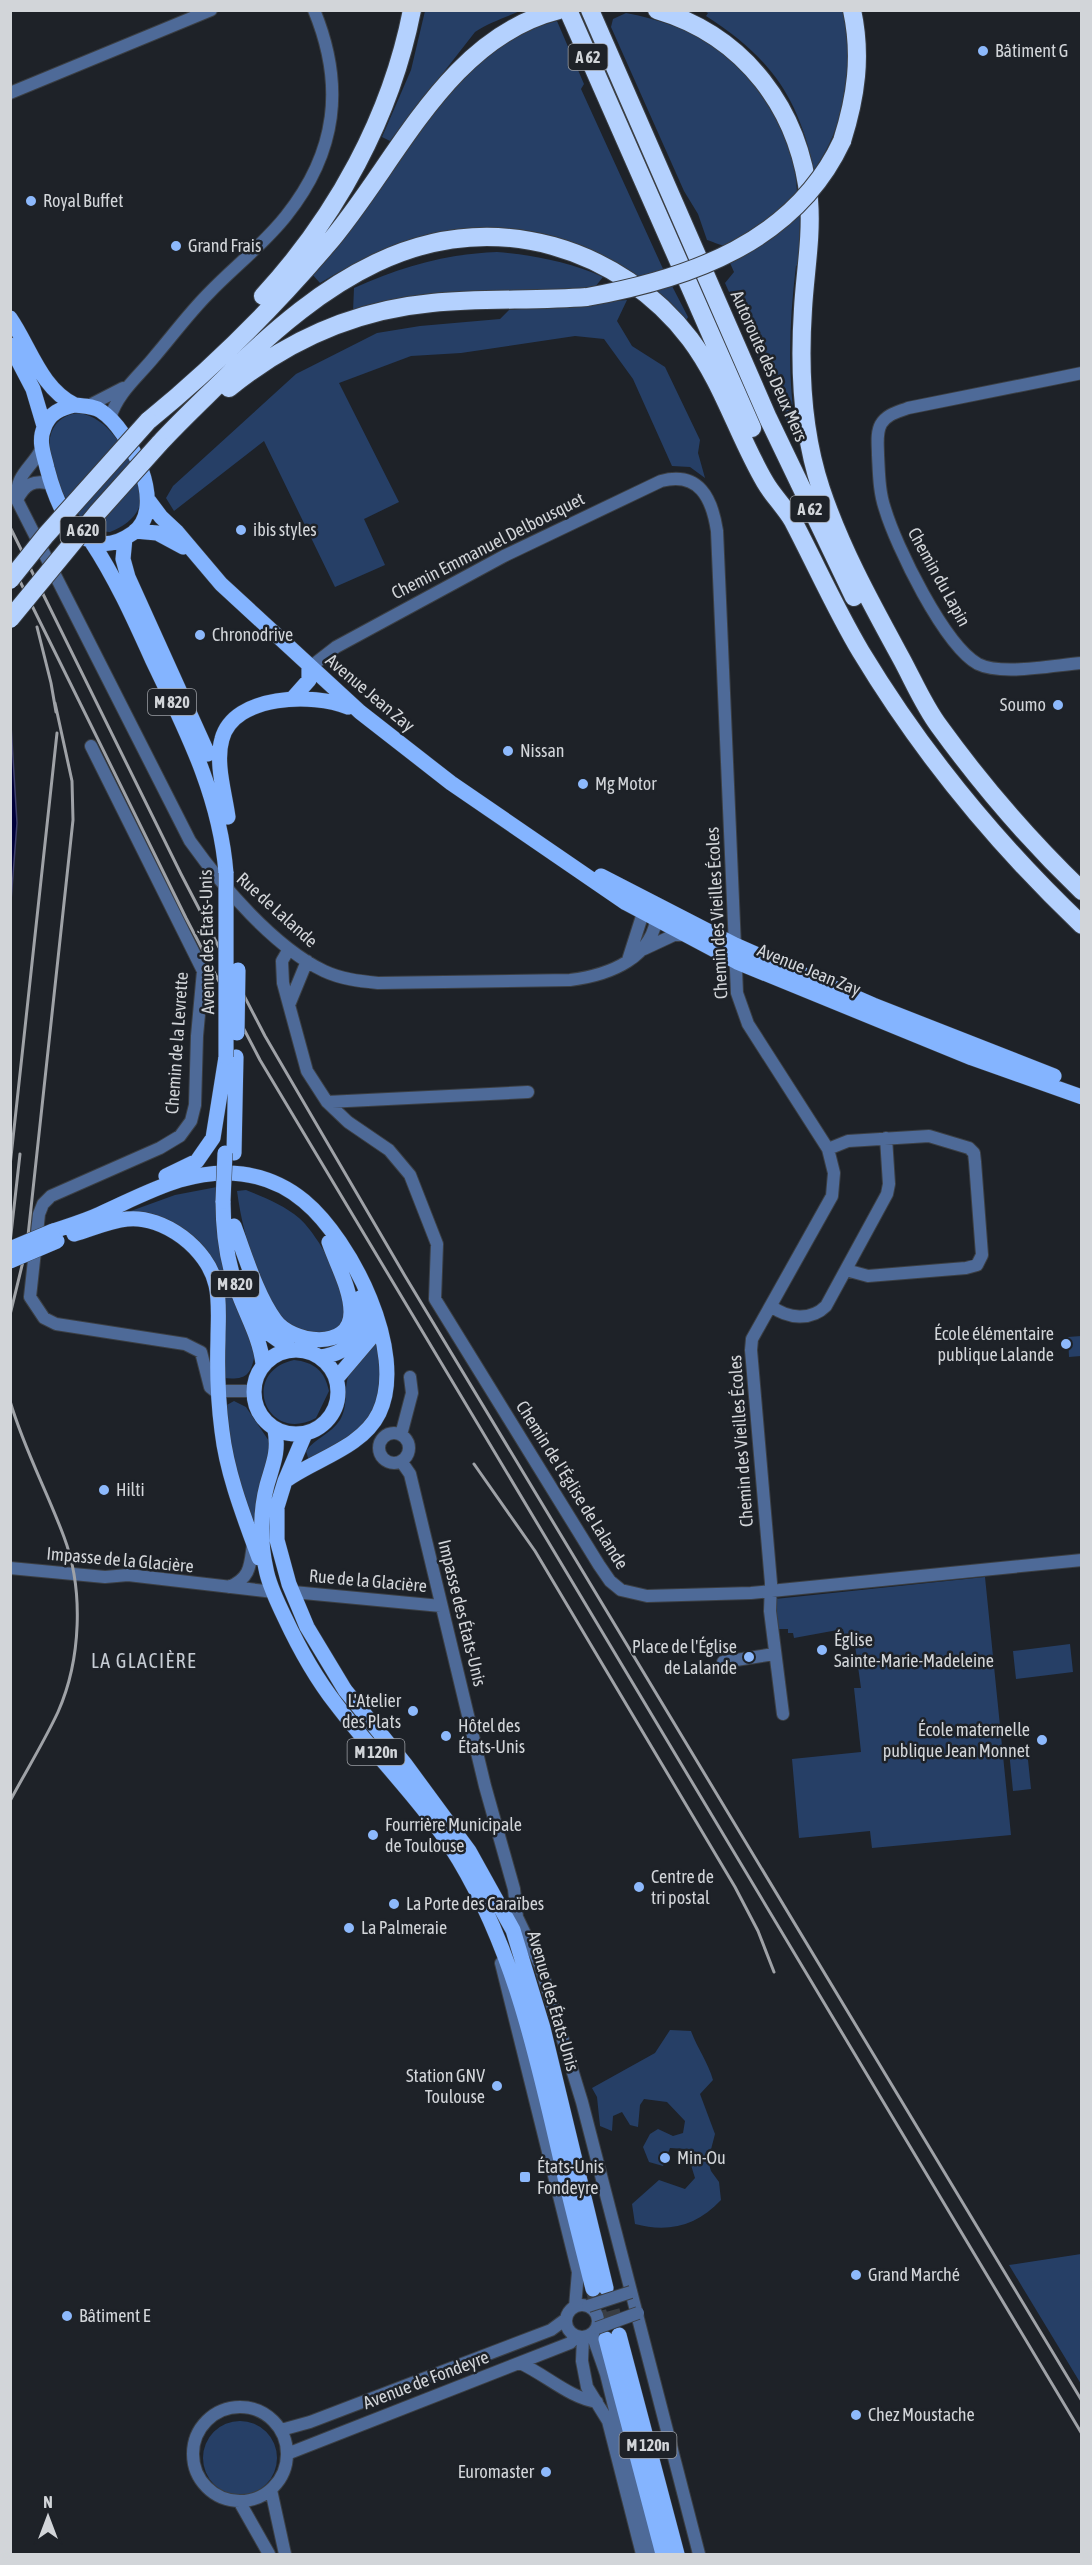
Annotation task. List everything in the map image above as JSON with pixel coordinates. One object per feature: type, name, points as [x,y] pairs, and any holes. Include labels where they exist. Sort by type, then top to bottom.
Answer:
[{"type":"highway","points":[[148,421],[175,386],[265,295],[328,213],[360,158],[378,120],[399,63],[412,10]]},
{"type":"highway","points":[[148,421],[183,393],[327,245],[442,90],[468,62],[498,37],[525,22],[559,10],[609,103]]},
{"type":"highway","name":"A 62","points":[[568,10],[791,518],[813,565],[859,649],[918,739],[962,796],[1013,856],[1082,925]]},
{"type":"highway","name":"Autoroute des Deux Mers","points":[[590,10],[814,517],[869,625],[937,724]]},
{"type":"highway","points":[[657,10],[708,31],[743,57],[771,89],[796,139],[809,201],[801,372],[814,466],[833,524],[850,561],[937,724]]},
{"type":"highway","points":[[161,442],[199,416],[230,387],[272,357],[319,332],[355,319],[434,303],[587,297],[643,286],[674,277],[747,245],[799,204],[824,173],[842,141],[857,79],[858,53],[852,10]]},
{"type":"highway","points":[[161,442],[287,321],[360,270],[411,248],[437,242],[479,237],[525,239],[571,251],[616,273],[647,294],[678,324],[703,357],[766,483],[791,518]]},
{"type":"highway","name":"A 620","points":[[10,580],[46,535],[148,421]]},
{"type":"highway","name":"A 620","points":[[10,619],[98,512],[161,442]]},
{"type":"highway","name":"A 62","points":[[937,724],[982,782],[1082,891]]},
{"type":"main road","points":[[10,318],[52,388],[62,399],[102,411],[110,418],[139,466],[147,484],[149,501],[146,516],[130,534],[104,543],[91,541],[71,526],[63,514],[51,484],[42,448],[44,426],[33,389],[10,345]]},
{"type":"main road","points":[[44,426],[57,410],[81,405]]},
{"type":"main road","name":"Avenue Jean Zay","points":[[149,501],[191,552],[309,668],[360,712],[451,783],[540,844],[653,913],[683,935],[736,962],[972,1058],[1082,1097]]},
{"type":"main road","name":"Avenue Jean Zay","points":[[130,534],[157,533],[191,552]]},
{"type":"main road","name":"Avenue des États-Unis","points":[[130,534],[123,559],[128,577],[187,704],[210,761],[228,817],[239,998],[231,1057],[230,1153],[224,1239],[228,1263],[260,1342],[263,1364]]},
{"type":"main road","name":"Avenue des États-Unis","points":[[91,541],[144,642],[198,755],[212,795],[230,874]]},
{"type":"main road","points":[[293,698],[309,680],[309,668]]},
{"type":"main road","points":[[228,817],[220,758],[221,740],[225,730],[250,710],[293,698],[333,701],[360,712]]},
{"type":"main road","name":"Avenue Jean Zay","points":[[653,913],[735,945],[873,1005],[1082,1087]]},
{"type":"main road","points":[[55,1236],[73,1218],[197,1161],[213,1138],[231,1057]]},
{"type":"main road","points":[[10,1261],[55,1236],[182,1179],[222,1173],[262,1178],[279,1184],[303,1200],[324,1220],[347,1256],[377,1320],[386,1359],[385,1387],[379,1412],[361,1437],[306,1466],[285,1480]]},
{"type":"main road","points":[[74,1234],[110,1215],[179,1188],[226,1180],[261,1187],[279,1196],[311,1221],[328,1242],[352,1281],[360,1299],[364,1318],[358,1336],[351,1345],[333,1356],[320,1357],[292,1350],[281,1352],[263,1364],[254,1382],[253,1391],[259,1414],[275,1430],[290,1434],[305,1434],[318,1428],[329,1419],[336,1407],[338,1393],[336,1379],[320,1357]]},
{"type":"main road","name":"Avenue des États-Unis","points":[[227,1200],[234,1226],[240,1268],[256,1306],[271,1335],[292,1350]]},
{"type":"main road","points":[[10,1249],[128,1219],[145,1220],[178,1233],[195,1248],[207,1264],[217,1286],[219,1391],[227,1459],[253,1542],[266,1569]]},
{"type":"main road","name":"Avenue des États-Unis","points":[[234,1226],[274,1320],[289,1330],[321,1340],[340,1334],[348,1327],[351,1315],[350,1302],[328,1242]]},
{"type":"main road","points":[[336,1379],[370,1340],[377,1320]]},
{"type":"main road","name":"Avenue des États-Unis","points":[[275,1430],[278,1450],[267,1485],[262,1514],[266,1569],[274,1592],[313,1671],[335,1703],[438,1828],[495,1926],[516,1982],[600,2289],[543,2028],[513,1930],[469,1851],[345,1690],[307,1627],[293,1593],[282,1561],[276,1524],[285,1480],[305,1434]]},
{"type":"main road","points":[[424,1791],[436,1797],[475,1847],[517,1917]]},
{"type":"main road","name":"M 120n","points":[[596,2335],[663,2554]]},
{"type":"main road","name":"M 120n","points":[[596,2335],[677,2554]]},
{"type":"street","points":[[10,93],[211,10]]},
{"type":"street","points":[[110,418],[114,404],[208,294],[286,217],[306,190],[317,168],[333,111],[333,80],[323,32],[314,10]]},
{"type":"street","name":"Chemin du Lapin","points":[[1082,373],[908,408],[890,415],[881,424],[878,438],[883,499],[898,546],[931,606],[959,648],[978,664],[1007,669],[1082,663]]},
{"type":"street","points":[[81,405],[132,382]]},
{"type":"street","points":[[17,500],[19,478],[37,459],[42,448]]},
{"type":"street","name":"Chemin Emmanuel Delbousquet","points":[[309,668],[355,636],[555,531],[661,481],[672,478],[691,481]]},
{"type":"street","name":"Chemin des Vieilles Écoles","points":[[691,481],[708,499],[715,514],[717,531],[737,993],[748,1024],[828,1149],[834,1173],[832,1196],[752,1339],[770,1591]]},
{"type":"street","points":[[17,500],[27,485],[37,482],[51,484]]},
{"type":"street","name":"Rue de Lalande","points":[[17,500],[190,841],[219,882],[289,949],[307,961],[339,977],[378,983],[570,980],[595,977],[615,970],[663,939],[683,935]]},
{"type":"street","name":"Chemin de la Levrette","points":[[91,746],[203,971],[197,1036],[195,1105],[191,1121],[180,1136],[160,1148],[62,1190],[43,1203],[39,1214],[30,1297],[44,1318],[56,1324],[185,1344],[201,1352],[210,1387],[219,1391]]},
{"type":"street","points":[[643,950],[653,913]]},
{"type":"street","points":[[628,960],[653,913]]},
{"type":"street","name":"Chemin de l'Église de Lalande","points":[[289,949],[282,961],[282,971],[307,1071],[327,1102],[348,1122],[389,1150],[410,1175],[436,1244],[435,1299],[610,1581],[621,1590],[647,1596],[770,1591],[1082,1560]]},
{"type":"street","points":[[289,1005],[307,961]]},
{"type":"street","points":[[327,1102],[528,1092]]},
{"type":"street","points":[[828,1149],[848,1141],[929,1136],[969,1148],[974,1153],[982,1255],[977,1265],[966,1269],[867,1276],[846,1270]]},
{"type":"street","points":[[771,1306],[777,1311],[797,1317],[818,1314],[826,1306],[887,1194],[889,1184],[886,1138]]},
{"type":"street","points":[[401,1435],[412,1393],[410,1377]]},
{"type":"street","points":[[219,1391],[253,1391]]},
{"type":"street","points":[[396,1433],[407,1441],[408,1450],[401,1461],[390,1462],[381,1456],[379,1450],[381,1439],[385,1435],[396,1433]]},
{"type":"street","name":"Impasse des États-Unis","points":[[401,1461],[410,1474],[480,1764],[514,1889],[517,1917]]},
{"type":"street","points":[[227,1587],[238,1583],[248,1574],[253,1542]]},
{"type":"street","name":"Impasse de la Glacière","points":[[10,1568],[105,1577],[128,1575],[274,1592]]},
{"type":"street","points":[[770,1591],[774,1654],[783,1714]]},
{"type":"street","name":"Rue de la Glacière","points":[[293,1593],[441,1606]]},
{"type":"street","points":[[723,1662],[774,1654]]},
{"type":"street","name":"Avenue des États-Unis","points":[[480,1899],[514,2009],[578,2272],[581,2306]]},
{"type":"street","name":"Avenue des États-Unis","points":[[517,1917],[540,1965],[582,2102],[699,2554]]},
{"type":"street","points":[[596,2335],[568,2330],[566,2319],[581,2306],[632,2292]]},
{"type":"street","points":[[581,2306],[596,2313],[596,2335],[651,2554]]},
{"type":"street","name":"Avenue de Fondeyre","points":[[287,2454],[570,2343],[596,2335],[638,2313]]},
{"type":"street","name":"Avenue de Fondeyre","points":[[280,2430],[310,2422],[551,2330],[566,2319]]},
{"type":"street","points":[[596,2335],[582,2361],[586,2387],[608,2421],[642,2554]]},
{"type":"street","points":[[520,2363],[543,2373],[582,2400],[597,2402]]},
{"type":"street","points":[[235,2408],[261,2412],[280,2430],[287,2454],[283,2474],[271,2490],[251,2500],[239,2501],[214,2493],[196,2473],[193,2450],[201,2427],[216,2414],[235,2408]]},
{"type":"street","points":[[271,2490],[285,2554]]},
{"type":"street","points":[[239,2501],[269,2554]]},
{"type":"shaded area","points":[[425,11],[520,11],[475,32],[390,141],[382,137],[411,70]]},
{"type":"shaded area","points":[[704,11],[843,11],[848,53],[845,94],[834,133],[814,170],[799,120],[778,81],[748,47],[706,16],[708,13]]},
{"type":"shaded area","points":[[626,13],[693,34],[730,58],[746,73],[760,92],[783,132],[793,161],[797,192],[763,223],[733,243],[723,245],[707,240],[698,214],[684,191],[611,27],[613,19]]},
{"type":"shaded area","points":[[557,21],[584,84],[581,89],[664,271],[637,276],[597,253],[557,237],[518,229],[479,228],[439,233],[400,245],[360,261],[320,283],[311,273],[431,117],[466,76],[507,42]]},
{"type":"shaded area","points":[[800,215],[799,264],[796,266],[791,330],[790,372],[797,436],[794,438],[725,283],[734,272],[730,263],[770,240]]},
{"type":"shaded area","points":[[497,252],[551,260],[603,277],[595,287],[575,290],[353,312],[354,288],[424,263],[478,253]]},
{"type":"shaded area","points":[[672,286],[688,317],[686,321],[655,291]]},
{"type":"shaded area","points":[[627,300],[617,321],[632,346],[665,367],[700,440],[698,453],[705,478],[690,467],[672,466],[633,379],[604,339],[575,336],[461,353],[411,356],[339,383],[399,502],[364,519],[385,565],[335,587],[264,441],[174,511],[166,498],[173,486],[296,374],[377,333],[420,326],[500,319],[509,310]]},
{"type":"shaded area","points":[[79,413],[99,421],[115,436],[127,455],[141,488],[140,506],[137,512],[123,526],[110,532],[94,527],[78,515],[55,475],[50,454],[51,434],[60,420]]},
{"type":"shaded area","points":[[11,725],[17,823],[11,901]]},
{"type":"shaded area","points":[[217,1187],[255,1353],[249,1372],[236,1378],[222,1378],[222,1302],[189,1237],[117,1216],[175,1195]]},
{"type":"shaded area","points":[[246,1190],[293,1213],[307,1226],[325,1253],[334,1270],[344,1303],[343,1316],[338,1327],[332,1331],[321,1335],[313,1334],[290,1326],[278,1317],[248,1244],[237,1191]]},
{"type":"shaded area","points":[[1081,1336],[1081,1356],[1069,1357],[1068,1337]]},
{"type":"shaded area","points":[[378,1337],[382,1386],[366,1425],[309,1461],[306,1451],[336,1425],[343,1414],[347,1380],[351,1369]]},
{"type":"shaded area","points":[[294,1360],[313,1365],[318,1369],[325,1378],[329,1391],[316,1418],[298,1424],[284,1422],[273,1415],[266,1404],[264,1391],[267,1378],[277,1367]]},
{"type":"shaded area","points":[[234,1401],[246,1407],[271,1444],[258,1538],[239,1492],[225,1406]]},
{"type":"shaded area","points":[[985,1577],[1011,1835],[872,1848],[870,1831],[799,1838],[792,1759],[861,1752],[854,1688],[861,1688],[854,1638],[844,1635],[843,1629],[794,1638],[793,1633],[788,1633],[788,1629],[778,1629],[775,1599]]},
{"type":"shaded area","points":[[1070,1644],[1073,1672],[1016,1679],[1013,1651]]},
{"type":"shaded area","points":[[1027,1750],[1031,1789],[1013,1791],[1009,1751]]},
{"type":"shaded area","points":[[670,2030],[691,2031],[713,2080],[700,2094],[715,2134],[708,2161],[711,2171],[719,2182],[721,2200],[712,2209],[692,2221],[670,2227],[647,2227],[635,2224],[632,2204],[659,2180],[685,2189],[695,2178],[686,2149],[670,2148],[663,2166],[649,2162],[643,2147],[650,2134],[658,2129],[673,2136],[683,2133],[685,2121],[667,2102],[644,2099],[640,2105],[638,2127],[630,2125],[622,2112],[613,2116],[612,2131],[600,2126],[597,2097],[592,2088],[655,2053]]},
{"type":"shaded area","points":[[1082,2254],[1081,2384],[1009,2265]]},
{"type":"shaded area","points":[[240,2421],[254,2424],[266,2432],[274,2444],[277,2458],[274,2472],[266,2484],[254,2492],[240,2495],[226,2492],[214,2484],[206,2472],[203,2458],[206,2444],[214,2432],[226,2424]]},
{"type":"tunnel","points":[[606,2288],[619,2335]]},
{"type":"tunnel","points":[[593,2289],[606,2339]]},
{"type":"railway","points":[[10,527],[181,874],[265,1036],[405,1276],[1082,2401]]},
{"type":"railway","points":[[10,561],[186,918],[260,1060],[1082,2434]]},
{"type":"railway","points":[[37,627],[56,712]]},
{"type":"railway","points":[[10,1315],[27,1245],[73,820],[72,781],[55,703]]},
{"type":"railway","points":[[10,1166],[57,733]]},
{"type":"railway","points":[[10,1243],[20,1154]]},
{"type":"railway","points":[[10,1401],[64,1537],[75,1579],[77,1602],[75,1648],[66,1692],[58,1712],[10,1801]]},
{"type":"railway","points":[[474,1464],[535,1551],[735,1887],[758,1931],[774,1972]]},
{"type":"place","name":"Bâtiment G","points":[[983,51]]},
{"type":"place","name":"Royal Buffet","points":[[31,201]]},
{"type":"place","name":"Grand Frais","points":[[176,246]]},
{"type":"place","name":"ibis styles","points":[[241,530]]},
{"type":"place","name":"Chronodrive","points":[[200,635]]},
{"type":"place","name":"Soumo","points":[[1058,705]]},
{"type":"place","name":"Nissan","points":[[508,751]]},
{"type":"place","name":"Mg Motor","points":[[583,784]]},
{"type":"place","name":"École élémentaire publique Lalande","points":[[1066,1344]]},
{"type":"place","name":"Hilti","points":[[104,1490]]},
{"type":"place","name":"Église Sainte-Marie-Madeleine","points":[[822,1650]]},
{"type":"place","name":"Place de l'Église de Lalande","points":[[749,1657]]},
{"type":"place","name":"L'Atelier des Plats","points":[[413,1711]]},
{"type":"place","name":"Hôtel des États-Unis","points":[[446,1736]]},
{"type":"place","name":"École maternelle publique Jean Monnet","points":[[1042,1740]]},
{"type":"place","name":"Fourrière Municipale de Toulouse","points":[[373,1835]]},
{"type":"place","name":"Centre de tri postal","points":[[639,1887]]},
{"type":"place","name":"La Porte des Caraïbes","points":[[394,1904]]},
{"type":"place","name":"La Palmeraie","points":[[349,1928]]},
{"type":"place","name":"Station GNV Toulouse","points":[[497,2086]]},
{"type":"place","name":"Min-Ou","points":[[665,2158]]},
{"type":"place","name":"États-Unis Fondeyre","points":[[525,2177]]},
{"type":"place","name":"Grand Marché","points":[[856,2275]]},
{"type":"place","name":"Bâtiment E","points":[[67,2316]]},
{"type":"place","name":"Chez Moustache","points":[[856,2415]]},
{"type":"place","name":"Euromaster","points":[[546,2472]]},
{"type":"district","name":"LA GLACIÈRE","points":[[144,1661]]}]
